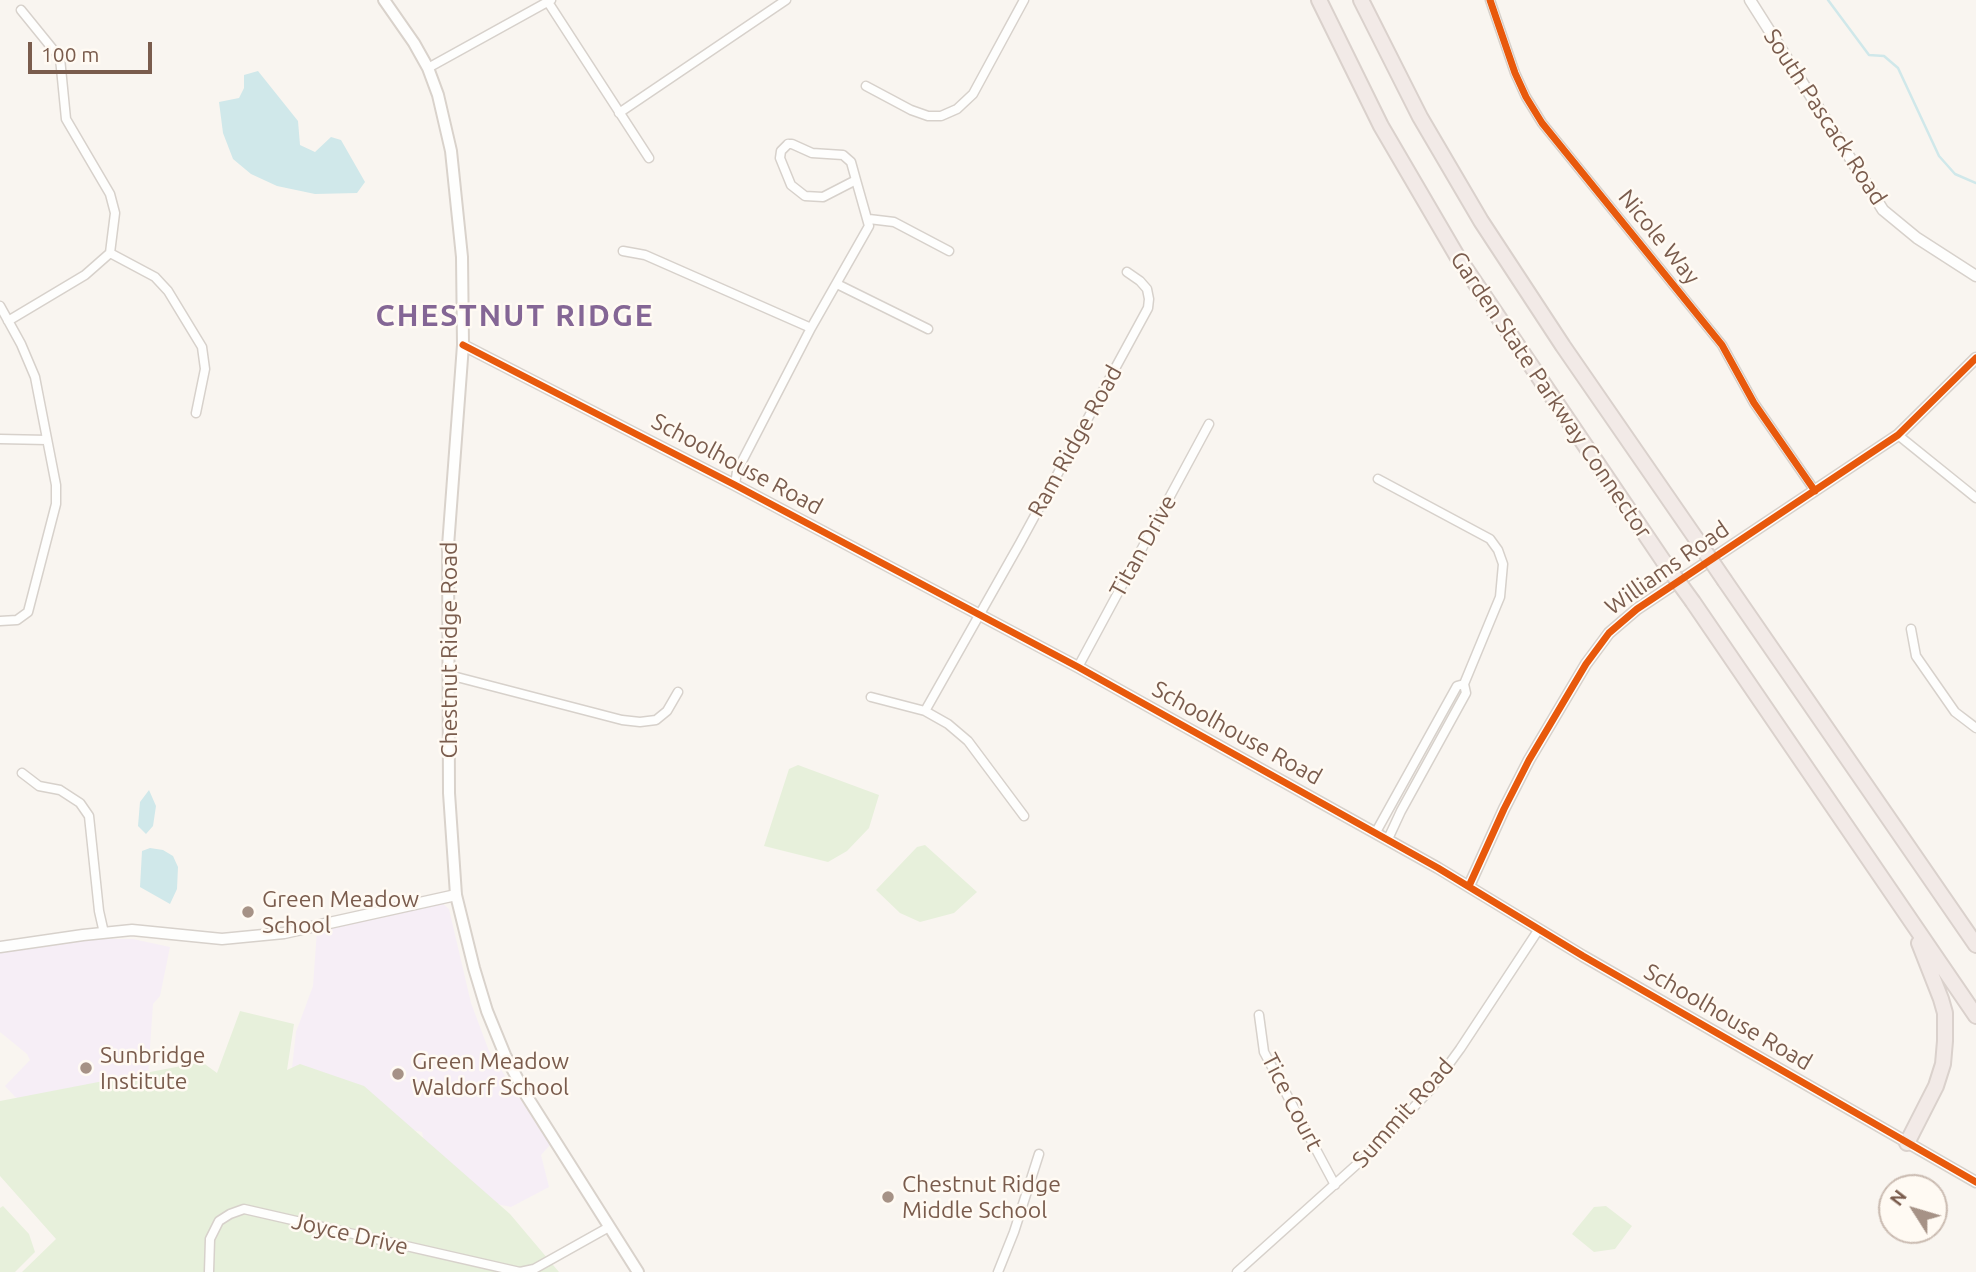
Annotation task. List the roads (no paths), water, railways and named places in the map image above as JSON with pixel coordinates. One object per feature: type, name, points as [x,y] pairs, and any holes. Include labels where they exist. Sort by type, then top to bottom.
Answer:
[{"type":"highway","name":"Garden State Parkway Connector","points":[[1319,0],[1386,135],[1451,247],[1506,332],[1976,1016]]},
{"type":"highway","name":"Garden State Parkway Connector","points":[[1361,0],[1420,117],[1486,229],[1563,346],[1976,943]]},
{"type":"highway","points":[[1897,898],[1933,972],[1945,1022],[1945,1049],[1939,1079],[1907,1143]]},
{"type":"main road","name":"Chestnut Ridge Road","points":[[384,0],[428,68],[438,94],[451,151],[463,265],[463,345],[447,546],[449,793],[456,895],[487,1011],[505,1055],[526,1095],[638,1272]]},
{"type":"street","points":[[619,113],[786,0]]},
{"type":"street","points":[[866,86],[928,116],[941,116],[957,109],[973,93],[1024,0]]},
{"type":"street","name":"Nicole Way","points":[[1490,0],[1525,97],[1542,123],[1722,345],[1754,403],[1815,491]]},
{"type":"street","name":"South Pascack Road","points":[[1749,0],[1884,210],[1917,238],[1976,276]]},
{"type":"street","points":[[428,68],[550,1],[649,158]]},
{"type":"street","points":[[8,321],[85,275],[110,253],[115,212],[110,194],[66,119],[61,58],[21,10]]},
{"type":"street","points":[[735,485],[737,471],[811,328],[869,226],[869,219],[851,163],[840,154],[812,153],[792,144],[781,151],[780,158],[791,185],[805,196],[823,197],[856,180]]},
{"type":"street","points":[[869,219],[894,222],[949,251]]},
{"type":"street","points":[[623,251],[645,255],[811,328]]},
{"type":"street","points":[[110,253],[155,277],[168,291],[194,331],[202,347],[205,369],[195,413]]},
{"type":"street","name":"Ram Ridge Road","points":[[925,711],[1147,309],[1147,289],[1127,272]]},
{"type":"street","points":[[837,284],[928,329]]},
{"type":"street","points":[[0,306],[35,377],[56,485],[55,504],[28,612],[17,620],[0,621]]},
{"type":"street","name":"Schoolhouse Road","points":[[463,345],[735,485],[1078,667],[1376,832],[1976,1182]]},
{"type":"street","name":"Williams Road","points":[[1469,886],[1529,760],[1586,664],[1609,633],[1637,609],[1898,435],[1976,358]]},
{"type":"street","name":"Titan Drive","points":[[1078,667],[1209,424]]},
{"type":"street","points":[[1898,435],[1976,498]]},
{"type":"street","points":[[0,439],[47,440]]},
{"type":"street","points":[[1378,479],[1490,540],[1498,550],[1503,564],[1500,597],[1464,684],[1466,694],[1388,839]]},
{"type":"street","points":[[1911,629],[1916,656],[1955,712],[1976,727]]},
{"type":"street","points":[[449,675],[622,720],[640,722],[656,720],[667,711],[678,692]]},
{"type":"street","points":[[1376,832],[1457,686],[1464,684]]},
{"type":"street","points":[[871,697],[925,711],[948,724],[968,741],[1024,816]]},
{"type":"street","points":[[22,773],[39,786],[60,790],[80,803],[89,816],[99,911],[104,933]]},
{"type":"street","points":[[0,947],[132,930],[222,939],[284,933],[456,895]]},
{"type":"street","name":"Summit Road","points":[[1237,1272],[1374,1149],[1430,1090],[1539,929]]},
{"type":"street","name":"Tice Court","points":[[1258,1015],[1264,1052],[1335,1185]]},
{"type":"street","points":[[998,1272],[1040,1154]]},
{"type":"street","name":"Joyce Drive","points":[[209,1272],[211,1239],[219,1221],[244,1209],[520,1272],[534,1269],[609,1227]]},
{"type":"water","points":[[258,71],[298,121],[300,145],[315,152],[331,137],[341,140],[365,182],[357,193],[315,194],[277,186],[251,174],[233,159],[223,133],[219,102],[239,98],[244,88],[244,75]]},
{"type":"water","points":[[149,790],[156,806],[153,826],[146,834],[138,826],[140,802]]},
{"type":"water","points":[[150,848],[163,850],[173,856],[178,867],[177,889],[170,904],[140,887],[142,851]]},
{"type":"waterway","points":[[1828,0],[1869,55],[1884,56],[1898,68],[1939,156],[1955,174],[1976,183]]},
{"type":"place","name":"Green Meadow School","points":[[248,912]]},
{"type":"place","name":"Sunbridge Institute","points":[[86,1068]]},
{"type":"place","name":"Green Meadow Waldorf School","points":[[398,1074]]},
{"type":"place","name":"Chestnut Ridge Middle School","points":[[888,1197]]},
{"type":"district","name":"CHESTNUT RIDGE","points":[[515,316]]}]
